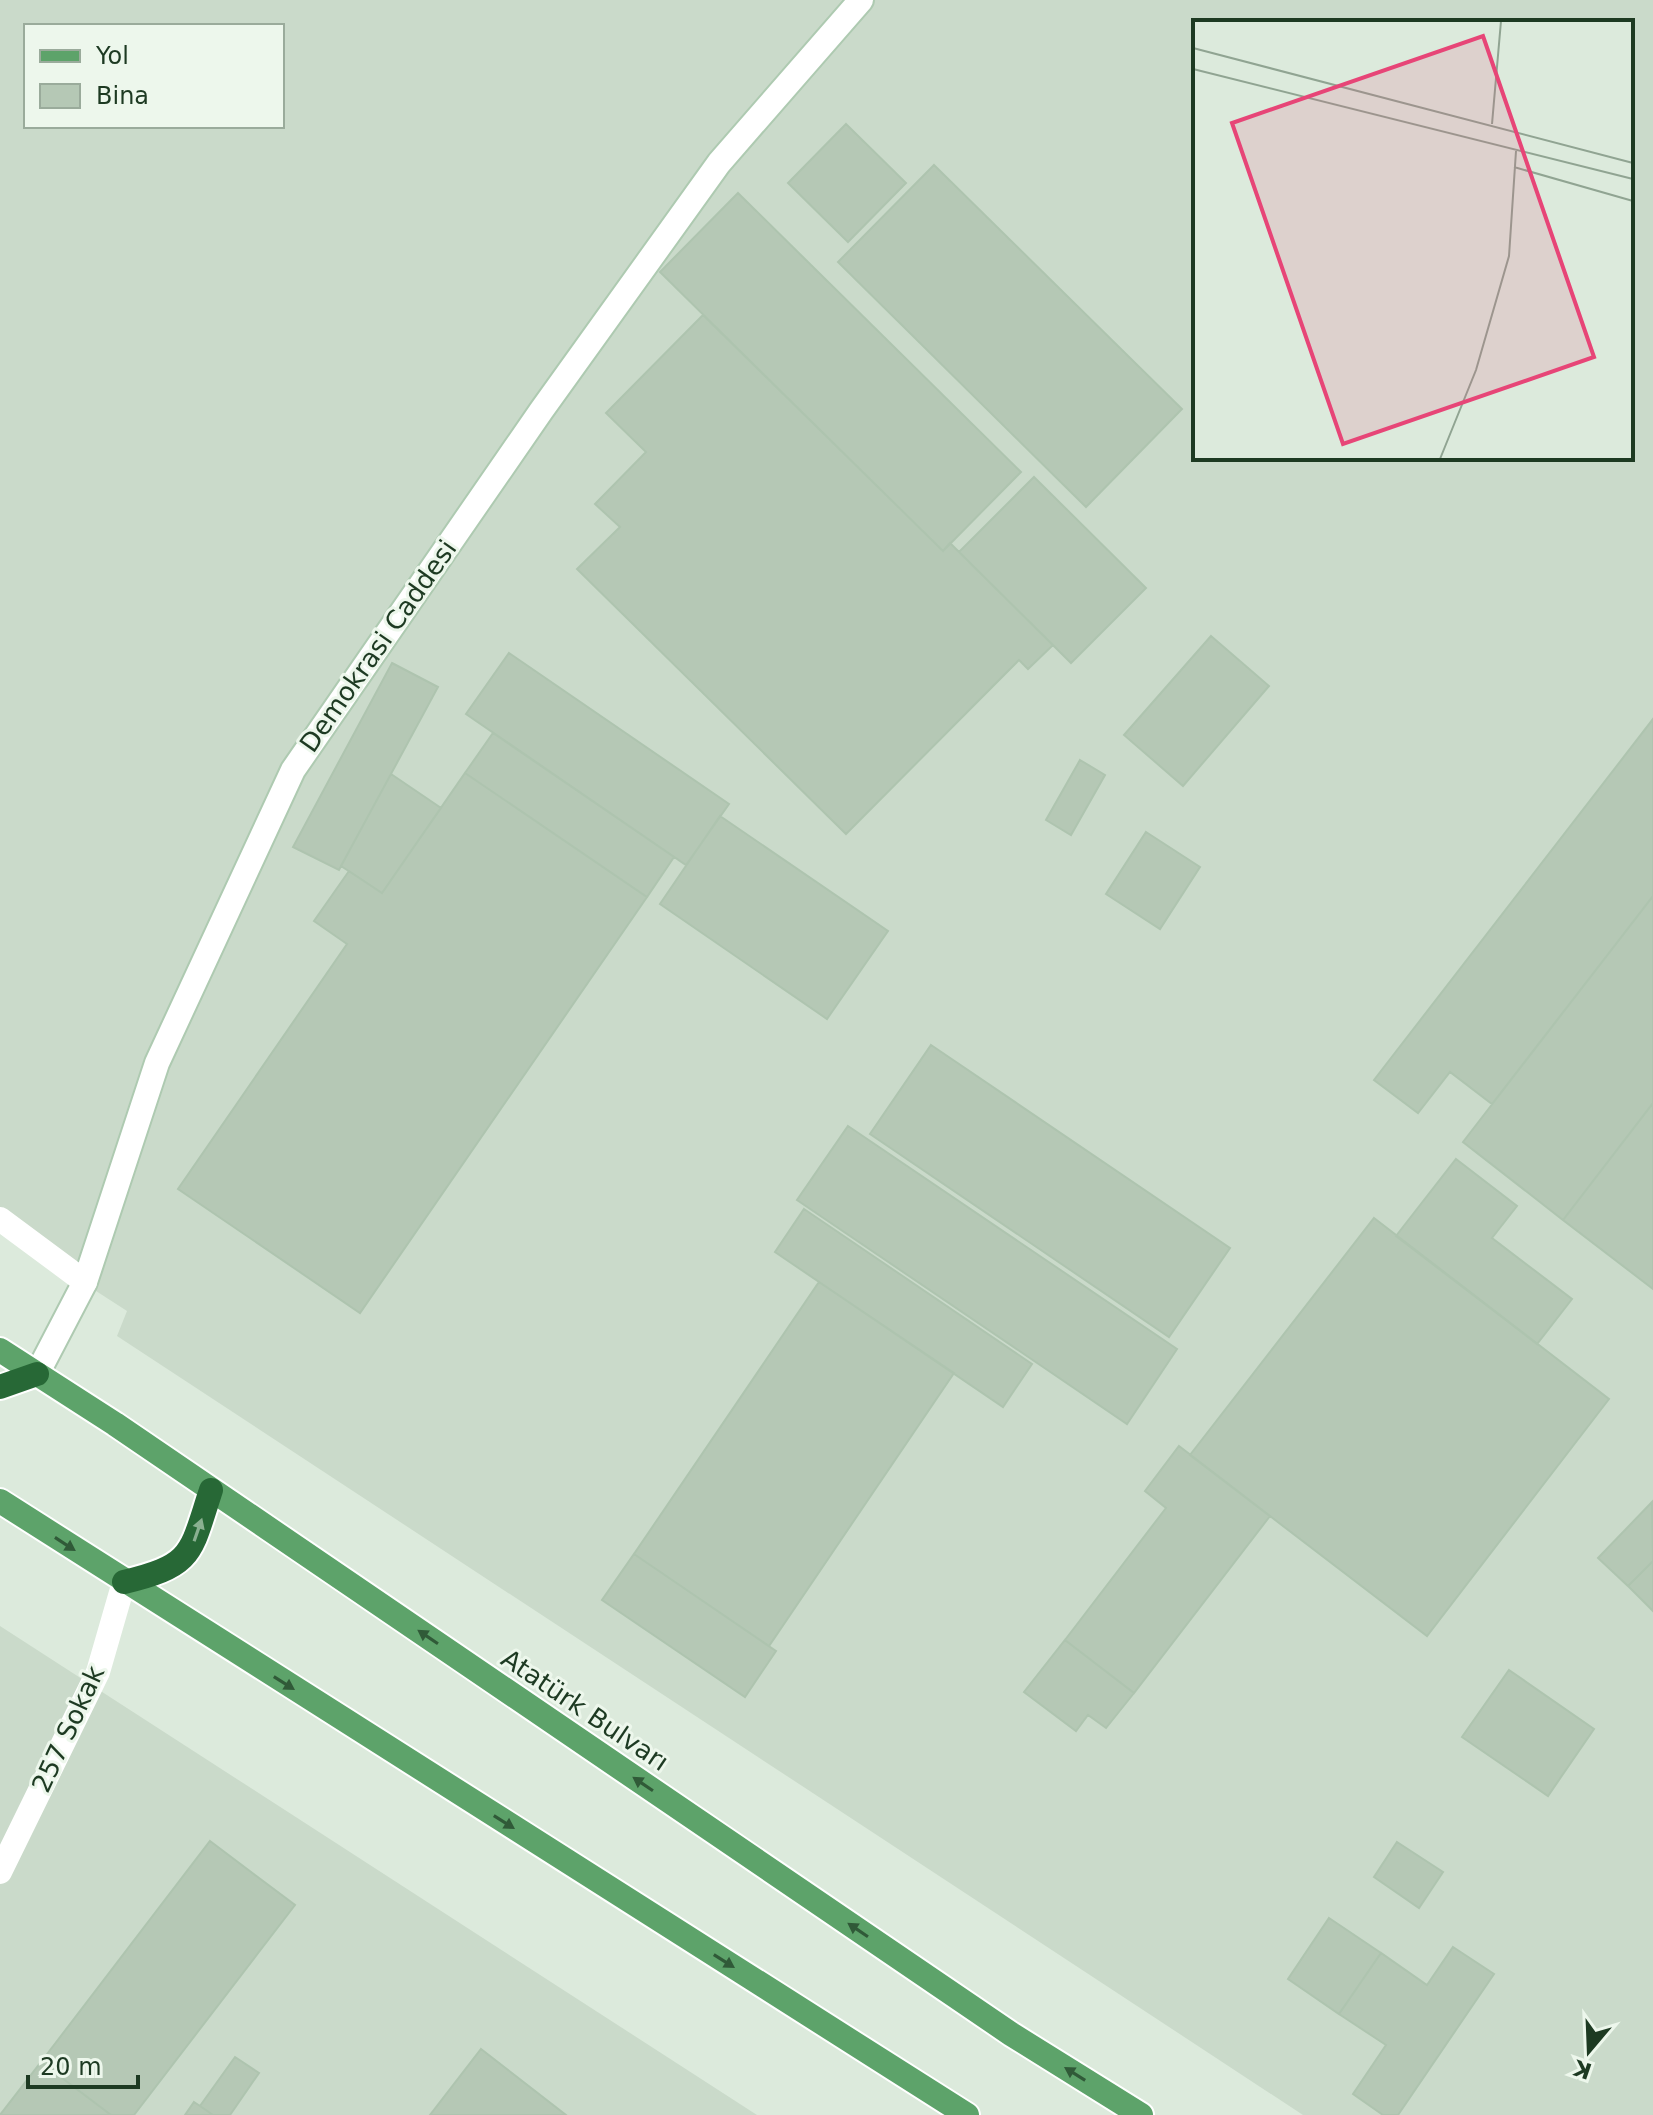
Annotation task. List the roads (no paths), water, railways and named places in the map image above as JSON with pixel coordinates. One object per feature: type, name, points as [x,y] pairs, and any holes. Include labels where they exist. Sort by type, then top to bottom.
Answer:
[{"type":"highway","points":[[0,1387],[37,1374]]},
{"type":"highway","points":[[124,1582],[164,1572],[190,1554],[211,1490]]},
{"type":"main road","name":"Atatürk Bulvarı","points":[[0,1350],[1011,2034],[1141,2115]]},
{"type":"main road","points":[[0,1501],[967,2115]]},
{"type":"street","name":"Demokrasi Caddesi","points":[[37,1374],[85,1282],[157,1063],[293,770],[541,411],[719,163],[861,0]]},
{"type":"street","points":[[0,1219],[85,1282]]},
{"type":"street","name":"257 Sokak","points":[[0,1872],[98,1672],[124,1582]]}]
